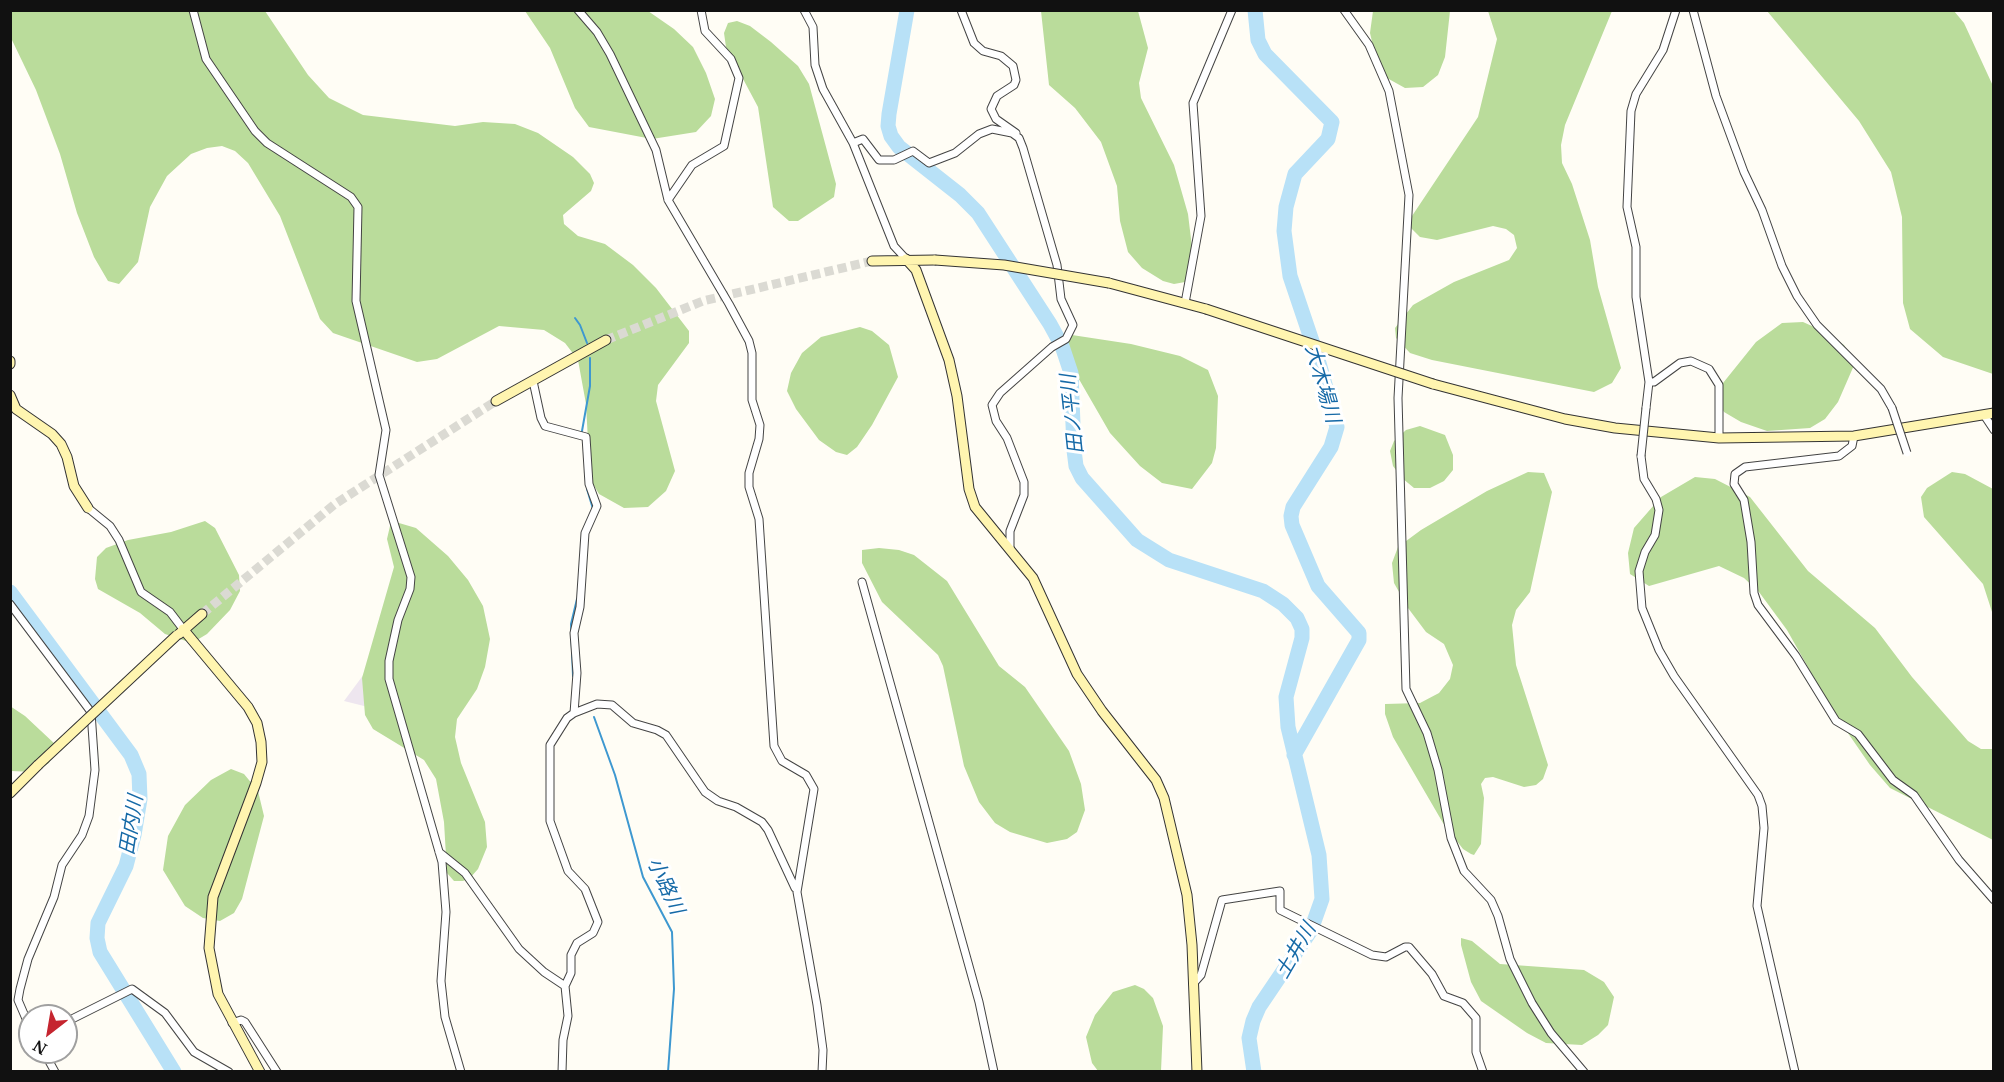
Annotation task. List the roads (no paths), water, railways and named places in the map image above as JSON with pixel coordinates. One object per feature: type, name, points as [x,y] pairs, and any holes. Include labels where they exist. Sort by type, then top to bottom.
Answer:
[{"type":"street","points":[[193,10],[206,59],[255,131],[267,143],[357,203],[356,301],[386,430],[379,475],[411,577],[391,651],[389,679],[439,852],[445,883],[446,912],[441,981],[446,1017],[461,1071]]},
{"type":"street","points":[[578,10],[597,32],[610,54],[651,140],[668,200],[739,322],[752,353],[752,400],[760,425],[759,440],[749,473],[749,488],[759,519],[774,746],[782,761],[806,775],[814,789],[797,892]]},
{"type":"street","points":[[668,200],[692,165],[724,146],[739,78],[730,58],[705,31],[701,10]]},
{"type":"street","points":[[804,10],[813,27],[818,77],[853,143],[894,246],[916,270],[949,360],[957,396],[969,489],[975,507],[1033,578],[1077,674],[1156,780],[1164,798],[1186,895],[1197,1071]]},
{"type":"street","points":[[961,10],[965,25],[978,47],[1000,56],[1013,66],[1016,80],[1014,86],[997,96],[991,109],[996,119],[1016,133],[1018,138],[1057,265],[1062,299],[1073,325],[1069,335],[1000,393],[992,405],[996,421],[1007,438],[1024,482],[1024,495],[1011,531],[1010,548]]},
{"type":"street","points":[[1185,303],[1201,216],[1192,103],[1232,10]]},
{"type":"street","points":[[1344,10],[1369,45],[1389,91],[1409,195],[1398,398],[1406,689],[1427,733],[1437,770],[1445,817],[1464,871],[1491,900],[1510,958],[1532,1003],[1551,1033],[1584,1071]]},
{"type":"street","points":[[1676,10],[1663,50],[1636,94],[1631,111],[1627,207],[1636,247],[1636,297],[1649,382],[1641,456],[1644,479],[1659,510],[1655,535],[1645,552],[1639,571],[1642,608],[1659,650],[1674,676],[1758,795],[1762,806],[1764,828],[1757,906],[1795,1071]]},
{"type":"street","points":[[1693,10],[1716,96],[1782,266],[1797,296],[1817,325],[1881,389],[1892,408],[1907,453]]},
{"type":"street","points":[[853,143],[863,139],[879,160],[894,160],[909,154],[929,163],[955,153],[985,131],[1002,130],[1018,138]]},
{"type":"street","points":[[872,261],[906,259],[1004,265],[1109,283],[1206,309],[1433,384],[1564,419],[1615,428],[1719,438],[1854,436],[1989,414],[1994,430]]},
{"type":"street","points":[[496,401],[606,340]]},
{"type":"street","points":[[1649,382],[1680,363],[1691,361],[1709,369],[1719,385],[1719,438]]},
{"type":"street","points":[[533,381],[545,426],[586,437],[589,484],[597,507],[585,533],[580,607],[574,633],[577,673],[574,713]]},
{"type":"street","points":[[10,395],[16,409],[52,434],[60,444],[67,457],[74,486],[88,508],[110,526],[119,540],[141,592],[170,612],[180,632],[248,707],[257,723],[262,762],[213,897],[209,927],[211,968],[218,994],[260,1071]]},
{"type":"street","points":[[1854,436],[1852,446],[1839,456],[1746,467],[1735,474],[1734,483],[1744,500],[1751,542],[1754,593],[1758,605],[1796,656],[1836,721],[1858,734],[1893,780],[1914,795],[1959,860],[1994,900]]},
{"type":"street","points":[[862,582],[979,1002],[994,1071]]},
{"type":"street","points":[[10,604],[91,712],[95,770],[90,816],[82,835],[62,865],[54,897],[28,959],[20,989],[20,1004]]},
{"type":"street","points":[[10,794],[38,765],[202,614]]},
{"type":"street","points":[[562,1071],[563,1040],[568,1016],[565,986],[571,973],[573,948],[593,933],[598,922],[585,889],[568,871],[549,812],[550,745],[554,735],[574,713],[597,705],[612,705],[633,723],[666,735],[705,792],[718,801],[736,807],[762,822],[768,830],[797,892],[822,1039],[822,1071]]},
{"type":"street","points":[[439,852],[465,873],[519,949],[544,972],[565,986]]},
{"type":"street","points":[[1193,984],[1202,975],[1222,900],[1280,891],[1280,910],[1379,957],[1409,947],[1432,974],[1444,996],[1463,1003],[1476,1018],[1476,1052],[1483,1071]]},
{"type":"street","points":[[78,1016],[131,990],[165,1013],[194,1052],[229,1071]]},
{"type":"street","points":[[232,1023],[241,1020],[246,1022],[277,1071]]},
{"type":"waterway","name":"田ノ平川","points":[[907,10],[889,114],[888,126],[891,136],[899,147],[960,195],[978,213],[1050,324],[1062,346],[1071,373],[1074,450],[1076,466],[1082,478],[1137,540],[1169,560],[1263,591],[1283,604],[1297,618],[1302,629],[1302,638],[1286,697],[1288,727],[1319,855],[1322,899],[1311,930],[1259,1007],[1253,1021],[1249,1038],[1254,1072]]},
{"type":"waterway","name":"大木場川","points":[[1255,10],[1258,40],[1265,54],[1332,122],[1328,139],[1295,174],[1286,207],[1284,231],[1290,276],[1317,356],[1337,427],[1331,447],[1293,507],[1291,516],[1292,525],[1318,586],[1359,633],[1359,640],[1294,755]]},
{"type":"waterway","name":"小路川","points":[[575,318],[587,343]]},
{"type":"waterway","name":"小路川","points":[[582,431],[590,386],[590,358]]},
{"type":"waterway","name":"小路川","points":[[587,489],[593,509]]},
{"type":"waterway","name":"田内川","points":[[10,592],[131,755],[139,774],[140,799],[134,835],[126,866],[98,923],[97,938],[100,952],[174,1072]]},
{"type":"waterway","name":"小路川","points":[[573,676],[571,624],[577,599]]},
{"type":"waterway","name":"小路川","points":[[594,717],[615,775],[643,877],[672,932],[674,989],[668,1072]]},
{"type":"tunnel","points":[[606,340],[703,301],[872,261]]},
{"type":"tunnel","points":[[202,614],[335,504],[496,401]]},
{"type":"water label","name":"土井川","points":[[1296,951]]}]
